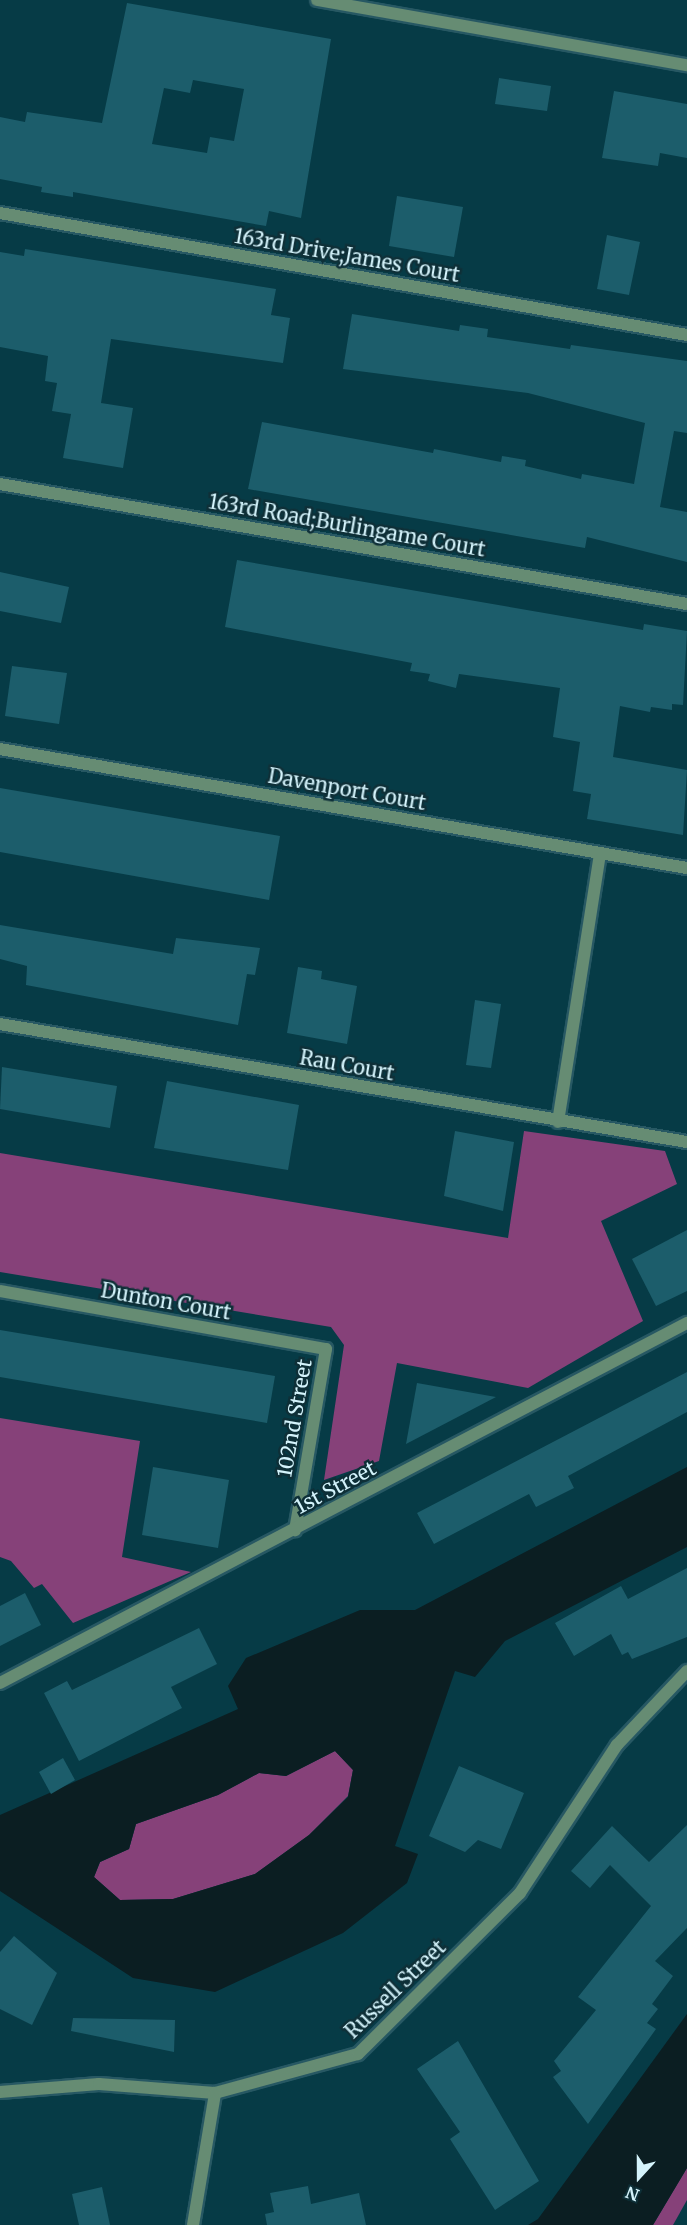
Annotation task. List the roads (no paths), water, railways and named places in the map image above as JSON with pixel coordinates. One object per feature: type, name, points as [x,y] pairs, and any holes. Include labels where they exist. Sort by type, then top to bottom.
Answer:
[{"type":"street","points":[[317,0],[687,65]]},
{"type":"street","name":"163rd Drive;James Court","points":[[0,213],[687,335]]},
{"type":"street","name":"163rd Road;Burlingame Court","points":[[0,484],[687,603]]},
{"type":"street","name":"Davenport Court","points":[[0,749],[687,868]]},
{"type":"street","points":[[558,1122],[600,853]]},
{"type":"street","name":"Rau Court","points":[[0,1024],[558,1122],[687,1142]]},
{"type":"street","name":"Dunton Court","points":[[0,1291],[326,1349]]},
{"type":"street","name":"1st Street","points":[[0,1683],[687,1323]]},
{"type":"street","name":"102nd Street","points":[[295,1530],[326,1349]]},
{"type":"street","name":"Russell Street","points":[[0,2092],[99,2084],[215,2093],[358,2054],[520,1893],[617,1745],[687,1671]]},
{"type":"street","points":[[192,2225],[202,2180],[215,2093]]},
{"type":"water","points":[[687,1467],[687,1547],[505,1641],[475,1677],[455,1671],[395,1846],[418,1854],[407,1883],[343,1933],[215,1992],[133,1978],[0,1891],[0,1815],[238,1709],[228,1686],[246,1658],[360,1610],[415,1610]],"holes":[[[335,1751],[353,1770],[348,1797],[309,1835],[255,1874],[173,1899],[120,1900],[94,1877],[100,1862],[129,1849],[136,1824],[218,1795],[259,1773],[286,1776]]]},
{"type":"water","points":[[687,2014],[687,2168],[653,2225],[528,2225],[538,2219]]}]
